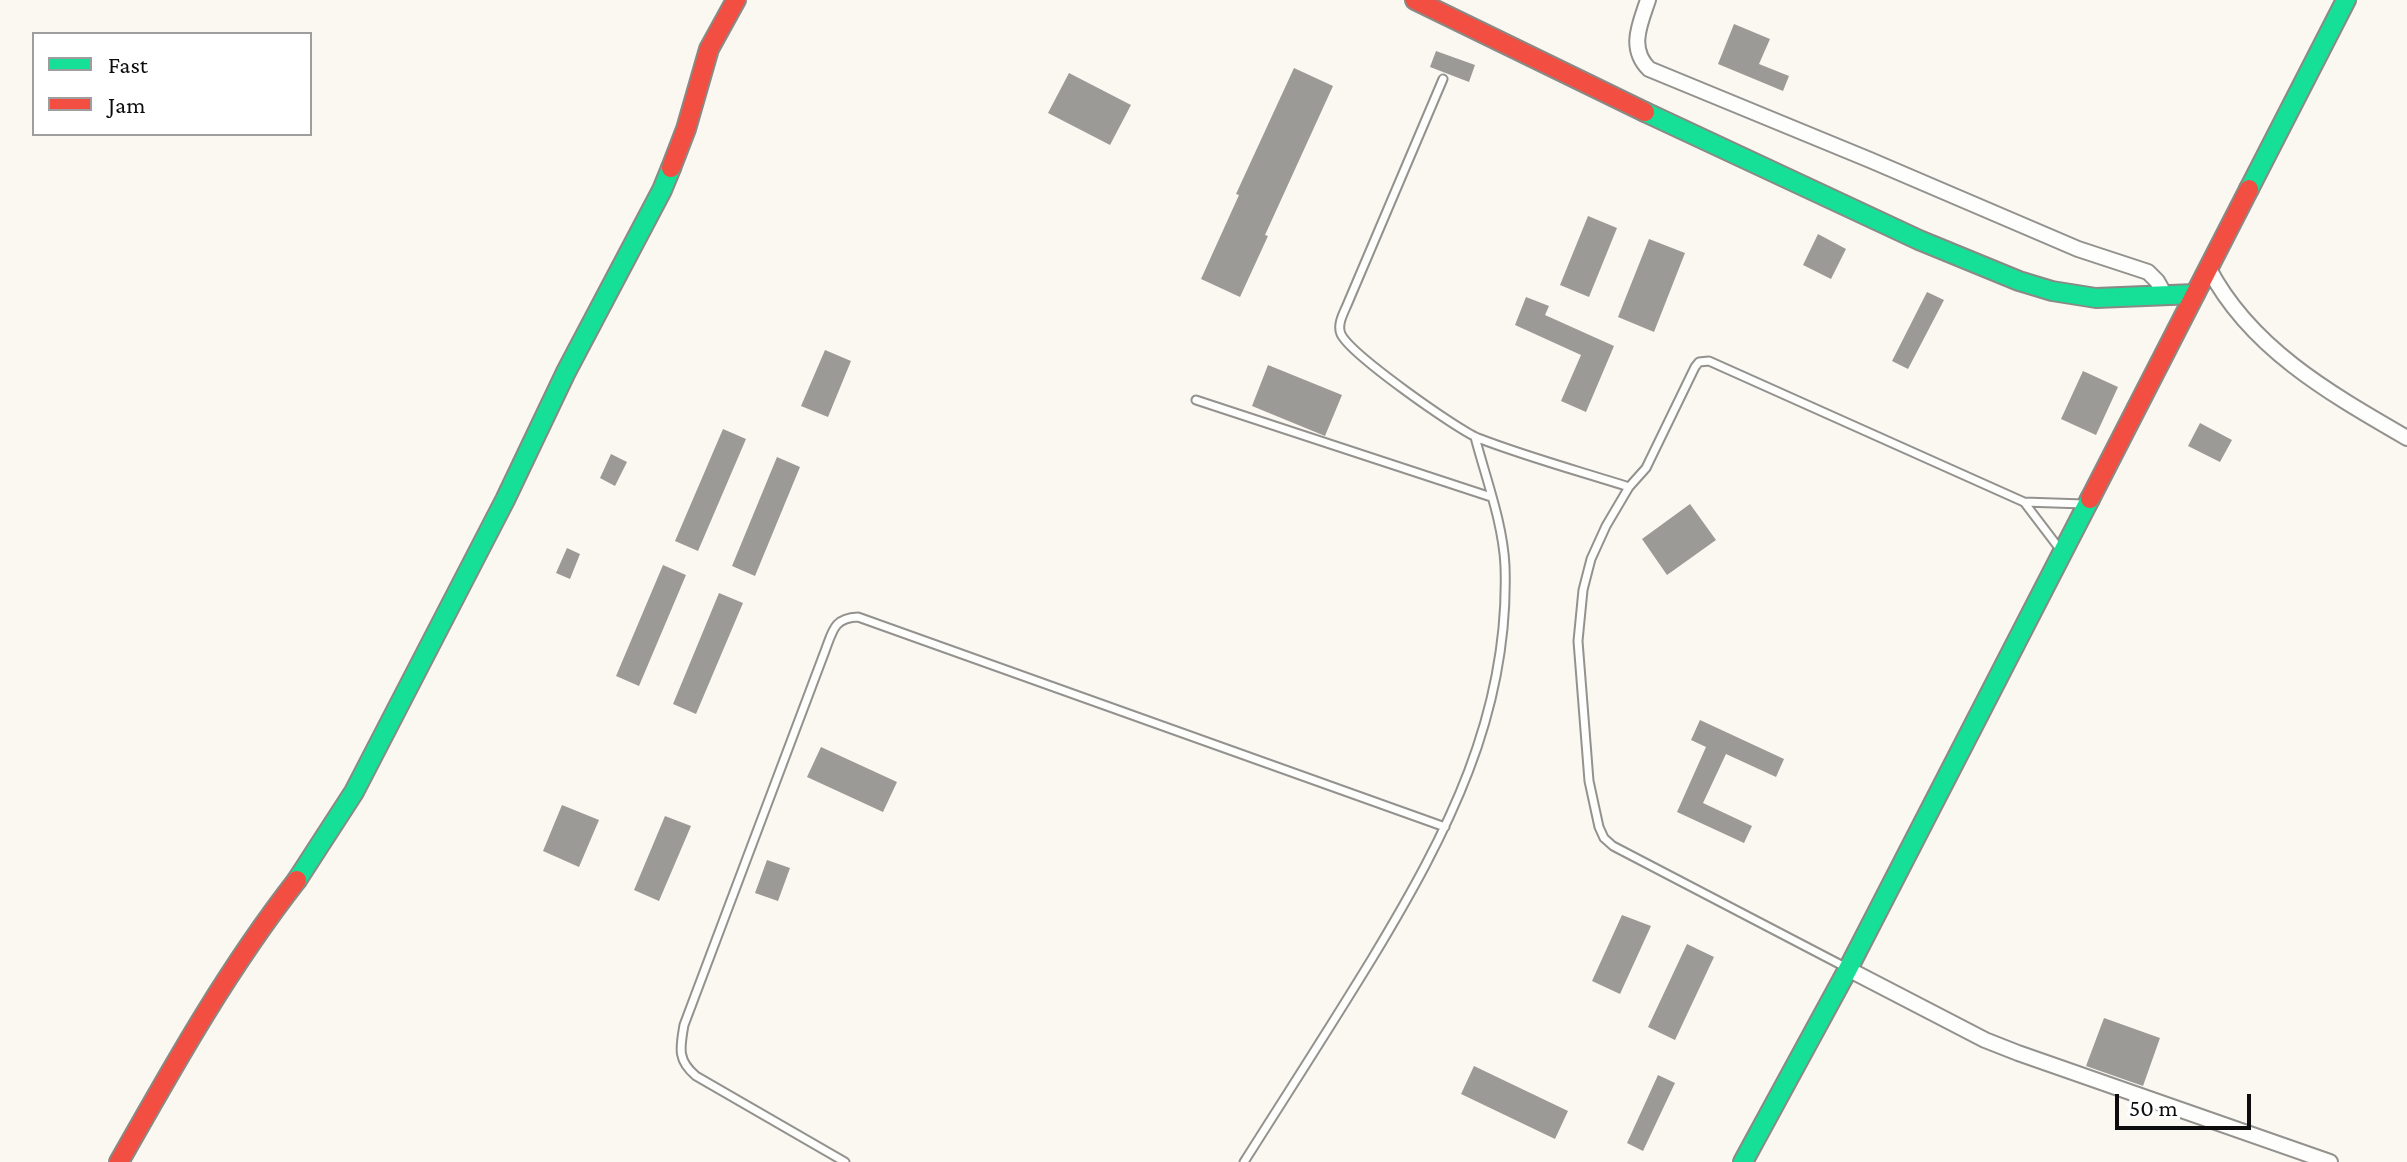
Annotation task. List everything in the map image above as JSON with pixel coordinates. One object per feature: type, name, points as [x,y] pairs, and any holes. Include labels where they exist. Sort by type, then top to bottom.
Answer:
[{"type":"street","points":[[119,1162],[198,1021],[257,931],[302,873],[354,792],[505,500],[572,360],[662,190],[686,129],[709,49],[736,0]]},
{"type":"street","points":[[1415,0],[1594,88],[1990,270],[2073,296],[2166,297],[2195,294]]},
{"type":"street","points":[[1648,0],[1639,26],[1637,47],[1640,60],[1649,69],[2078,249],[2148,272],[2166,297]]},
{"type":"street","points":[[1743,1162],[1848,969],[2346,0]]},
{"type":"street","points":[[2209,269],[2219,289],[2248,325],[2295,368],[2332,395],[2407,438]]},
{"type":"street","points":[[1848,969],[2007,1049],[2330,1162]]},
{"type":"lane","points":[[1443,79],[1347,305],[1340,327],[1342,335],[1356,351],[1475,437],[1629,487]]},
{"type":"lane","points":[[1848,969],[1613,846],[1604,838],[1589,781],[1578,641],[1583,590],[1591,559],[1606,526],[1629,487],[1646,468],[1695,367],[1699,362],[1709,361],[2024,502],[2086,504]]},
{"type":"lane","points":[[1196,400],[1491,497]]},
{"type":"lane","points":[[1244,1162],[1407,901],[1445,827],[1477,754],[1490,708],[1504,629],[1505,564],[1475,437]]},
{"type":"lane","points":[[2024,502],[2062,552]]},
{"type":"lane","points":[[845,1162],[696,1076],[684,1066],[680,1050],[684,1025],[819,665],[835,625],[845,618],[858,617],[1445,827]]},
{"type":"building","points":[[1734,24],[1770,39],[1759,64],[1789,76],[1783,91],[1718,64]]},
{"type":"building","points":[[1436,51],[1475,65],[1469,82],[1430,67]]},
{"type":"building","points":[[1294,68],[1333,86],[1240,297],[1201,279]]},
{"type":"building","points":[[1069,73],[1131,105],[1110,145],[1048,113]]},
{"type":"building","points":[[1588,216],[1617,228],[1589,297],[1560,285]]},
{"type":"building","points":[[1818,234],[1846,249],[1831,279],[1803,265]]},
{"type":"building","points":[[1649,239],[1685,253],[1654,332],[1618,317]]},
{"type":"building","points":[[1927,292],[1944,300],[1908,369],[1892,361]]},
{"type":"building","points":[[1526,297],[1549,306],[1545,315],[1614,346],[1586,412],[1561,401],[1581,355],[1515,325]]},
{"type":"building","points":[[825,350],[851,361],[828,417],[801,406]]},
{"type":"building","points":[[1268,365],[1342,395],[1325,436],[1252,406]]},
{"type":"building","points":[[2083,371],[2118,387],[2096,435],[2061,419]]},
{"type":"building","points":[[2200,423],[2232,440],[2220,462],[2188,446]]},
{"type":"building","points":[[723,429],[746,439],[698,551],[675,541]]},
{"type":"building","points":[[611,454],[627,462],[615,486],[600,478]]},
{"type":"building","points":[[777,457],[800,467],[755,576],[732,566]]},
{"type":"building","points":[[1690,504],[1716,540],[1667,575],[1642,539]]},
{"type":"building","points":[[567,548],[580,554],[570,579],[556,573]]},
{"type":"building","points":[[663,565],[686,575],[639,686],[616,676]]},
{"type":"building","points":[[719,593],[743,603],[696,714],[673,704]]},
{"type":"building","points":[[1700,720],[1784,759],[1776,777],[1726,754],[1703,803],[1752,826],[1744,843],[1677,812],[1706,747],[1691,740]]},
{"type":"building","points":[[821,747],[897,782],[883,812],[807,777]]},
{"type":"building","points":[[562,805],[599,820],[579,867],[543,851]]},
{"type":"building","points":[[665,816],[691,826],[659,901],[634,890]]},
{"type":"building","points":[[767,860],[790,868],[778,901],[755,893]]},
{"type":"building","points":[[1622,915],[1651,926],[1620,994],[1592,981]]},
{"type":"building","points":[[1687,944],[1714,957],[1675,1040],[1648,1027]]},
{"type":"building","points":[[2104,1018],[2160,1038],[2143,1086],[2086,1066]]},
{"type":"building","points":[[1474,1066],[1568,1111],[1555,1139],[1461,1094]]},
{"type":"building","points":[[1658,1075],[1675,1083],[1643,1151],[1627,1143]]},
{"type":"traffic: fast","points":[[2249,189],[2346,0]]},
{"type":"traffic: fast","points":[[1645,112],[1919,240],[2019,281],[2052,291],[2096,298],[2195,294]]},
{"type":"traffic: fast","points":[[297,880],[354,792],[671,168]]},
{"type":"traffic: fast","points":[[1743,1162],[1848,969],[2090,499]]},
{"type":"traffic: jam","points":[[671,168],[686,129],[709,49],[736,0]]},
{"type":"traffic: jam","points":[[1415,0],[1645,112]]},
{"type":"traffic: jam","points":[[2090,499],[2249,189]]},
{"type":"traffic: jam","points":[[119,1162],[225,983],[297,880]]}]
